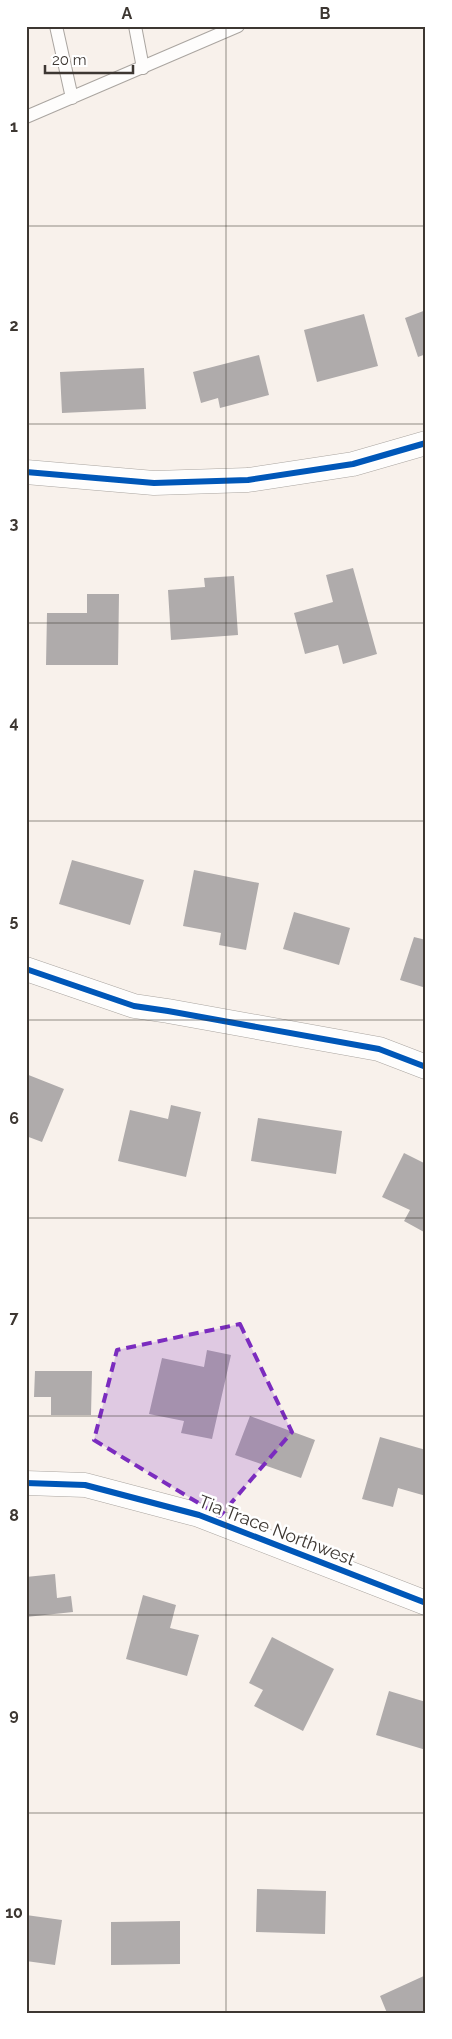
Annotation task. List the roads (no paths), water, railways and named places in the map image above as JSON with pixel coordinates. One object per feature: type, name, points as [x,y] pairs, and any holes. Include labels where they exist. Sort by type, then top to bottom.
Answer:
[{"type":"street","points":[[26,472],[154,483],[248,480],[353,464],[426,443]]},
{"type":"street","points":[[26,969],[134,1006],[379,1049],[426,1067]]},
{"type":"street","name":"Tia Trace Northwest","points":[[26,1483],[85,1485],[199,1515],[426,1603]]},
{"type":"lane","points":[[56,26],[72,98]]},
{"type":"lane","points":[[135,26],[143,68]]},
{"type":"lane","points":[[26,117],[238,26]]}]
